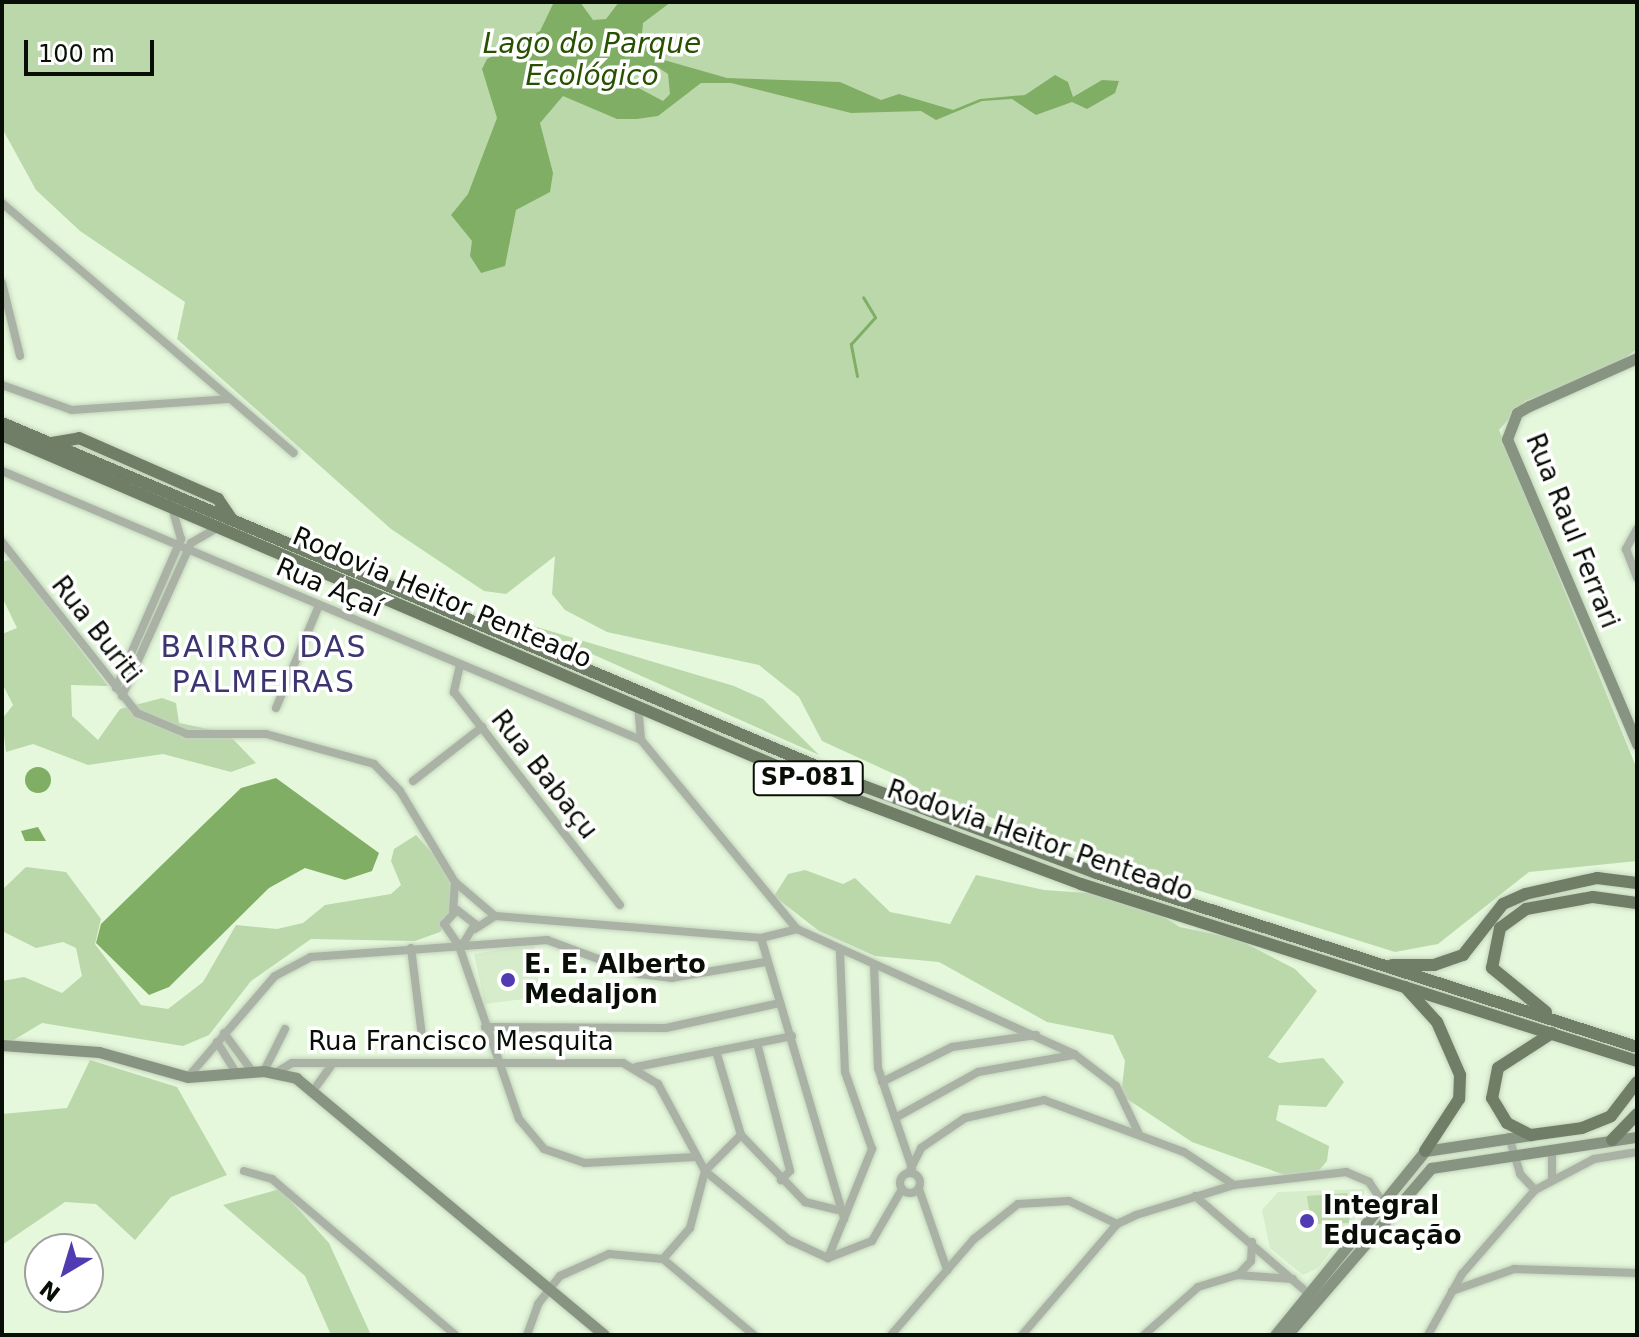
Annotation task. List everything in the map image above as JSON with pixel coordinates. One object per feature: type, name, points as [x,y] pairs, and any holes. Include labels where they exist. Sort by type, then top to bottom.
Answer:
[{"type":"main road","name":"Rodovia Heitor Penteado","points":[[2,423],[866,787],[1096,873],[1637,1047]]},
{"type":"main road","name":"Rodovia Heitor Penteado","points":[[2,435],[851,798],[1066,878],[1637,1061]]},
{"type":"main road","points":[[1376,965],[1450,961],[1512,899],[1637,875]]},
{"type":"main road","points":[[1614,877],[1637,883]]},
{"type":"main road","points":[[1566,1023],[1500,980],[1489,954],[1494,939],[1526,909],[1593,897],[1637,903]]},
{"type":"main road","points":[[1403,985],[1437,1022],[1460,1075],[1459,1099],[1425,1151]]},
{"type":"main road","points":[[1552,1033],[1509,1057],[1492,1083],[1497,1112],[1531,1135],[1611,1116],[1637,1084]]},
{"type":"main road","points":[[1612,1140],[1637,1114]]},
{"type":"street","points":[[2,203],[294,453]]},
{"type":"street","points":[[2,283],[20,356]]},
{"type":"street","name":"Rua Raul Ferrari","points":[[1637,358],[1517,413],[1507,439],[1637,744]]},
{"type":"street","points":[[2,385],[72,410],[228,399]]},
{"type":"street","name":"Rua Açaí","points":[[2,471],[641,740]]},
{"type":"street","points":[[171,506],[183,549]]},
{"type":"street","points":[[119,692],[183,549],[200,534],[220,527]]},
{"type":"street","points":[[1637,529],[1626,549],[1637,578]]},
{"type":"street","name":"Rua Buriti","points":[[2,542],[119,692],[157,727],[219,736],[266,734],[374,764],[400,791],[455,882],[469,898],[495,916]]},
{"type":"street","points":[[276,708],[319,605]]},
{"type":"street","name":"Rua Babaçu","points":[[460,665],[454,692],[620,905]]},
{"type":"street","points":[[638,705],[641,740],[797,929],[1074,1054],[1116,1086],[1138,1132]]},
{"type":"street","points":[[413,781],[482,727]]},
{"type":"street","points":[[433,946],[453,911],[455,882]]},
{"type":"street","points":[[469,898],[469,913],[475,929]]},
{"type":"street","points":[[453,911],[469,913]]},
{"type":"street","points":[[461,943],[495,916],[761,938],[797,929]]},
{"type":"street","points":[[444,929],[461,943],[485,1027],[530,1136],[561,1157],[585,1163],[695,1157]]},
{"type":"street","points":[[761,938],[766,962],[792,1036],[837,1210],[844,1219]]},
{"type":"street","points":[[2,1045],[99,1052],[188,1077],[224,1033],[294,963],[411,948],[547,940],[639,974],[671,978],[766,962]]},
{"type":"street","points":[[411,948],[423,1045]]},
{"type":"street","points":[[828,1258],[872,1149],[845,1072],[840,951]]},
{"type":"street","points":[[874,965],[882,1082],[947,1270]]},
{"type":"street","points":[[485,1027],[666,1028],[780,1003]]},
{"type":"street","points":[[224,1033],[258,1071],[285,1029]]},
{"type":"street","points":[[882,1082],[952,1047],[1036,1035]]},
{"type":"street","points":[[636,1067],[792,1036]]},
{"type":"street","points":[[217,1042],[236,1072]]},
{"type":"street","points":[[757,1043],[790,1171],[781,1180]]},
{"type":"street","points":[[716,1051],[741,1135],[805,1202],[837,1210]]},
{"type":"street","points":[[895,1118],[978,1072],[1074,1054]]},
{"type":"street","name":"Rua Francisco Mesquita","points":[[188,1077],[277,1072],[292,1063],[499,1063],[636,1067],[669,1099],[695,1157],[705,1171],[789,1240],[828,1258]]},
{"type":"street","points":[[315,1088],[333,1063]]},
{"type":"street","points":[[277,1072],[315,1088],[604,1335]]},
{"type":"street","points":[[828,1258],[872,1241],[906,1191],[921,1148],[965,1118],[1027,1100],[1059,1102],[1138,1132],[1234,1185]]},
{"type":"street","points":[[663,1259],[690,1228],[705,1171],[741,1135]]},
{"type":"street","points":[[1275,1335],[1425,1151],[1531,1135]]},
{"type":"street","points":[[1509,1137],[1512,1156],[1535,1190]]},
{"type":"street","points":[[1287,1335],[1431,1168],[1637,1137]]},
{"type":"street","points":[[1552,1149],[1552,1179]]},
{"type":"street","points":[[1428,1335],[1452,1291],[1535,1190],[1594,1159],[1637,1152]]},
{"type":"street","points":[[244,1171],[272,1179],[455,1335]]},
{"type":"street","points":[[1022,1335],[1117,1224],[1234,1185],[1346,1172],[1369,1182],[1382,1201]]},
{"type":"street","points":[[906,1191],[919,1189]]},
{"type":"street","points":[[906,1191],[928,1214]]},
{"type":"street","points":[[1195,1196],[1309,1294]]},
{"type":"street","points":[[891,1335],[947,1270],[1018,1204],[1069,1201],[1117,1224]]},
{"type":"street","points":[[1237,1275],[1251,1261],[1251,1242]]},
{"type":"street","points":[[527,1335],[550,1287],[574,1266],[609,1254],[663,1259],[754,1335]]},
{"type":"street","points":[[1452,1291],[1514,1269],[1637,1273]]},
{"type":"street","points":[[1144,1335],[1180,1296],[1237,1275],[1293,1279]]},
{"type":"shaded area","points":[[2,2],[1637,2],[1637,349],[1607,371],[1525,401],[1499,430],[1637,769],[1637,861],[1529,872],[1438,944],[1395,952],[1054,845],[961,804],[931,801],[905,779],[822,741],[799,697],[759,665],[607,632],[565,610],[552,594],[555,556],[506,594],[484,591],[391,529],[177,339],[185,302],[80,231],[36,190],[2,128]]},
{"type":"shaded area","points":[[12,560],[108,686],[71,685],[72,716],[98,740],[120,709],[162,698],[176,703],[179,723],[227,733],[256,763],[231,772],[163,754],[88,765],[33,744],[6,752],[2,719],[13,705],[2,683],[2,634],[17,628],[2,597],[2,561]]},
{"type":"shaded area","points":[[520,622],[734,686],[763,699],[819,755]]},
{"type":"shaded area","points":[[416,835],[454,877],[449,921],[440,932],[415,941],[311,939],[251,981],[209,1035],[183,1046],[42,1023],[2,1047],[2,981],[24,977],[62,993],[82,976],[76,948],[63,942],[36,948],[2,931],[2,890],[26,867],[66,872],[101,919],[95,944],[141,1005],[168,1009],[203,982],[236,925],[277,929],[303,923],[325,905],[391,894],[401,885],[391,861],[394,849]]},
{"type":"shaded area","points":[[805,870],[843,884],[855,878],[890,912],[950,924],[976,875],[1044,890],[1129,896],[1180,927],[1237,939],[1295,969],[1317,991],[1268,1057],[1279,1063],[1323,1058],[1344,1082],[1326,1107],[1279,1105],[1276,1120],[1329,1146],[1327,1161],[1315,1175],[1288,1176],[1192,1142],[1121,1095],[1125,1061],[1113,1035],[1047,1022],[939,962],[875,956],[819,931],[774,896],[788,874]]},
{"type":"shaded area","name":"E. E. Alberto Medaljon","points":[[534,944],[540,997],[485,1004],[474,954]]},
{"type":"shaded area","points":[[90,1060],[177,1087],[227,1175],[171,1197],[135,1240],[96,1204],[65,1202],[2,1245],[2,1114],[67,1108]]},
{"type":"shaded area","points":[[280,1189],[329,1243],[371,1335],[331,1335],[305,1276],[223,1205]]},
{"type":"shaded area","name":"Integral Educação","points":[[1364,1189],[1365,1205],[1318,1268],[1303,1275],[1270,1248],[1262,1210],[1278,1192]]},
{"type":"shaded area","points":[[1347,1193],[1350,1223],[1311,1224],[1307,1196]]},
{"type":"water","name":"Lago do Parque Ecológico","points":[[554,2],[580,2],[593,20],[606,19],[619,2],[671,2],[643,23],[642,34],[657,58],[727,78],[840,82],[881,100],[899,94],[953,110],[980,99],[1025,95],[1055,75],[1068,82],[1073,97],[1102,80],[1119,81],[1115,93],[1087,109],[1072,102],[1036,115],[1012,99],[982,101],[936,120],[921,111],[851,113],[731,83],[701,83],[658,116],[637,119],[617,119],[563,96],[540,123],[553,173],[550,192],[516,210],[505,266],[481,273],[470,256],[472,241],[451,215],[468,194],[497,118],[482,69],[487,59],[540,31]],"holes":[[[656,66],[668,74],[670,94],[663,101],[631,84],[636,68]]]},
{"type":"water","points":[[38,767],[47,771],[51,780],[47,789],[38,793],[29,789],[25,780],[29,771]]},
{"type":"water","points":[[276,778],[379,853],[372,871],[345,880],[305,868],[269,888],[169,987],[149,995],[96,943],[101,924],[241,788]]},
{"type":"water","points":[[38,827],[46,841],[25,841],[21,831]]},
{"type":"waterway","points":[[857,376],[851,344],[875,317],[863,297]]},
{"type":"place","name":"E. E. Alberto Medaljon","points":[[508,980]]},
{"type":"place","name":"Integral Educação","points":[[1307,1221]]},
{"type":"district","name":"BAIRRO DAS PALMEIRAS","points":[[264,664]]}]
